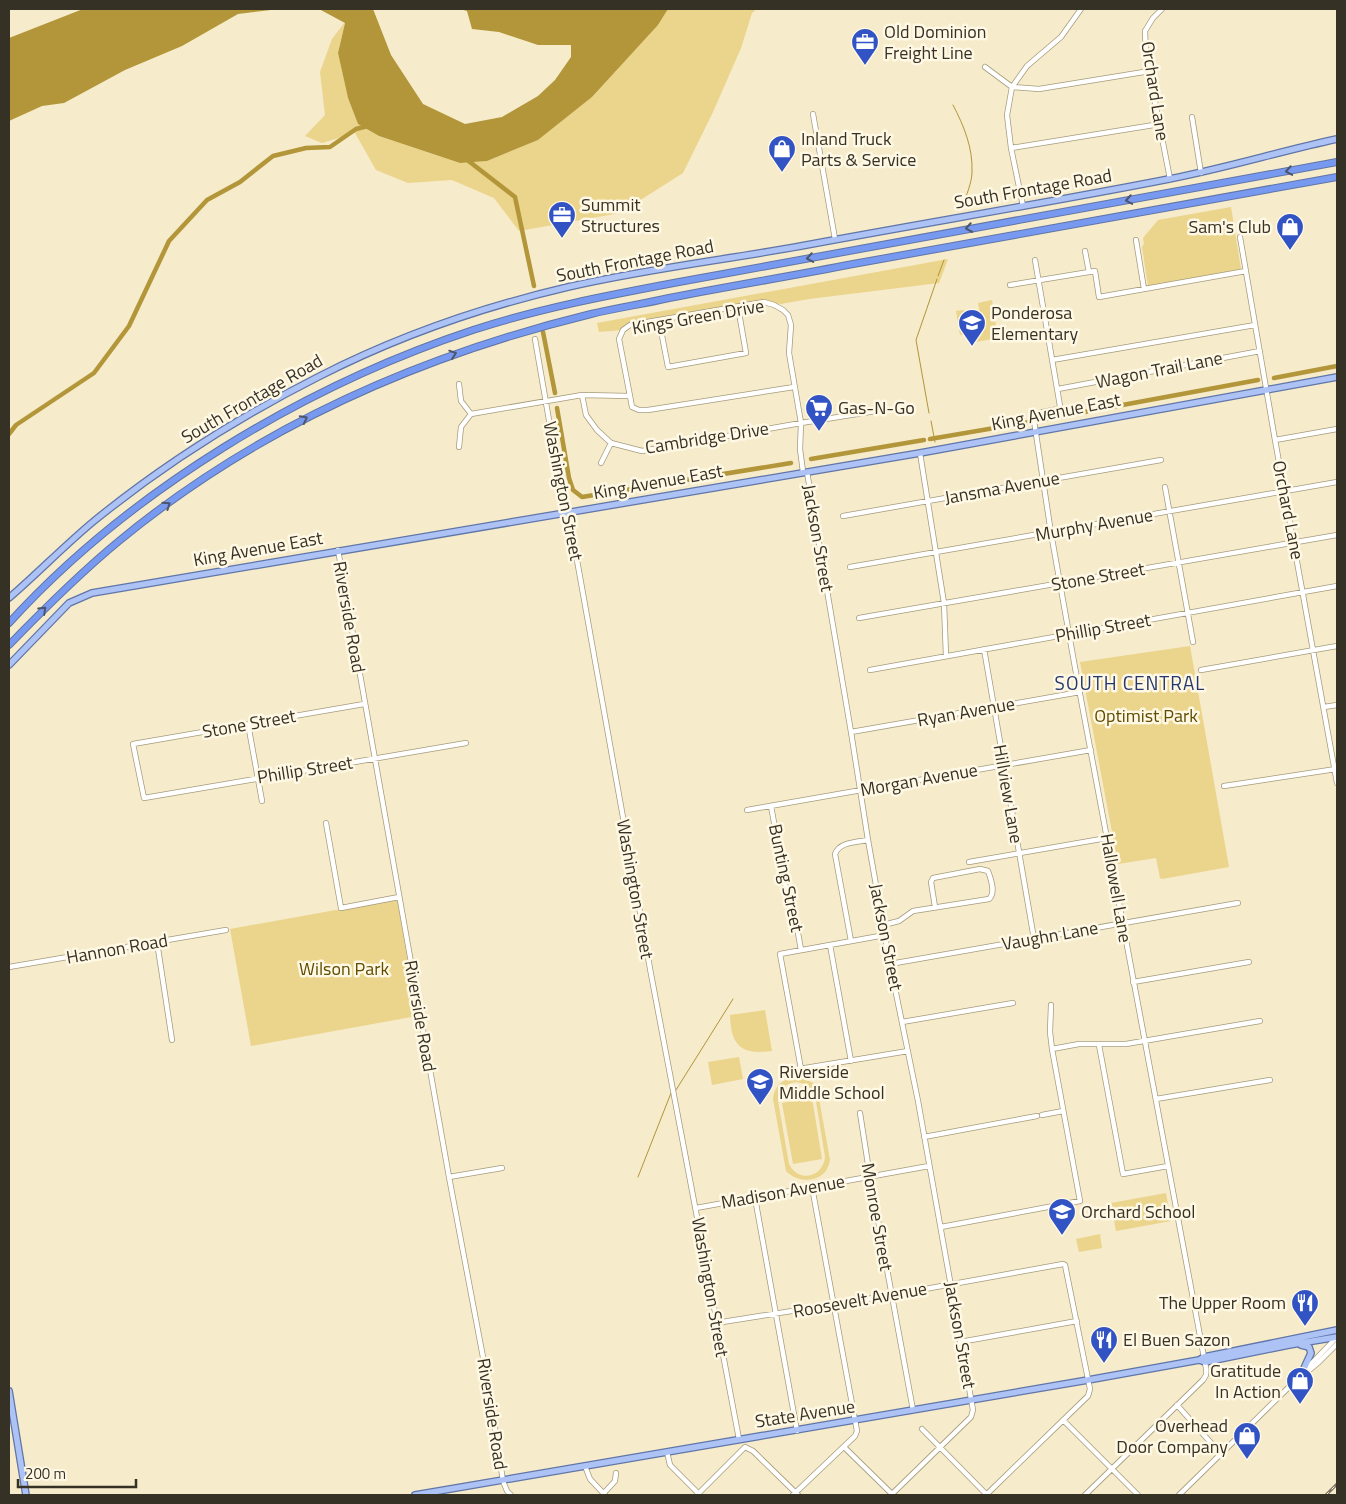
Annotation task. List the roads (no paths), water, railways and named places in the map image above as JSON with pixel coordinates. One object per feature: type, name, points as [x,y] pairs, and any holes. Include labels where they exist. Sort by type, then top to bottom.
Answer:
[{"type":"highway","points":[[9,623],[64,568],[108,529],[196,465],[245,434],[286,411],[376,368],[474,330],[592,299],[669,283],[1337,162]]},
{"type":"highway","points":[[9,645],[37,616],[118,541],[205,478],[252,448],[328,407],[434,361],[487,343],[594,313],[1337,177]]},
{"type":"main road","name":"South Frontage Road","points":[[11,596],[92,523],[138,486],[203,442],[265,405],[371,352],[487,309],[569,287],[632,274],[1201,173],[1337,139]]},
{"type":"main road","name":"King Avenue East","points":[[9,665],[69,603],[92,593],[805,472],[1337,377]]},
{"type":"main road","name":"State Avenue","points":[[1203,1360],[1337,1330]]},
{"type":"main road","name":"State Avenue","points":[[414,1495],[972,1401],[1289,1344],[1337,1339]]},
{"type":"main road","points":[[1289,1344],[1310,1348],[1310,1355],[1301,1375]]},
{"type":"main road","points":[[9,1391],[26,1495]]},
{"type":"street","points":[[1023,206],[1011,148],[1007,115],[1012,87],[1027,66],[1061,37],[1081,9]]},
{"type":"street","name":"Orchard Lane","points":[[1162,9],[1153,18],[1146,31],[1146,55],[1170,179]]},
{"type":"street","points":[[985,67],[1012,87],[1039,89],[1150,71]]},
{"type":"street","points":[[813,114],[835,239]]},
{"type":"street","points":[[1192,117],[1201,173]]},
{"type":"street","points":[[1011,148],[1160,124]]},
{"type":"street","name":"Orchard Lane","points":[[1240,237],[1337,783]]},
{"type":"street","points":[[1136,240],[1144,289]]},
{"type":"street","points":[[1085,252],[1089,272]]},
{"type":"street","points":[[1035,260],[1058,390]]},
{"type":"street","points":[[1010,286],[1094,271],[1099,297],[1246,271]]},
{"type":"street","name":"Kings Green Drive","points":[[630,396],[620,339],[623,330],[630,325],[764,302],[774,304]]},
{"type":"street","name":"Jackson Street","points":[[774,304],[788,315],[791,325],[789,353],[801,423],[800,449],[851,732],[890,964],[924,1136],[972,1401]]},
{"type":"street","points":[[659,320],[668,366],[746,353],[738,307]]},
{"type":"street","points":[[1052,360],[1255,325]]},
{"type":"street","name":"Washington Street","points":[[535,339],[565,513],[570,521],[651,974],[739,1439]]},
{"type":"street","name":"Wagon Trail Lane","points":[[1058,390],[1260,350]]},
{"type":"street","points":[[459,384],[461,401],[471,414]]},
{"type":"street","points":[[459,447],[461,427],[471,414],[582,395],[630,396],[632,406],[639,410],[648,410],[794,387]]},
{"type":"street","name":"Hallowell Lane","points":[[1058,390],[1060,406],[1058,409],[1033,414],[1043,481],[1106,838],[1203,1360]]},
{"type":"street","points":[[582,395],[586,416],[611,443],[603,455],[601,463]]},
{"type":"street","name":"Cambridge Drive","points":[[611,443],[642,453],[882,410]]},
{"type":"street","points":[[1275,440],[1337,429]]},
{"type":"street","points":[[920,452],[944,603],[946,656]]},
{"type":"street","name":"Jansma Avenue","points":[[843,516],[1161,460]]},
{"type":"street","name":"Murphy Avenue","points":[[850,567],[1337,482]]},
{"type":"street","points":[[1166,487],[1193,642]]},
{"type":"street","name":"Stone Street","points":[[859,618],[1337,535]]},
{"type":"street","name":"Riverside Road","points":[[338,550],[364,704],[507,1494]]},
{"type":"street","name":"Phillip Street","points":[[870,670],[1337,586]]},
{"type":"street","points":[[1201,670],[1337,646]]},
{"type":"street","name":"Hillview Lane","points":[[984,649],[1034,939]]},
{"type":"street","name":"Ryan Avenue","points":[[851,732],[1080,692]]},
{"type":"street","name":"Stone Street","points":[[144,798],[133,744],[364,704]]},
{"type":"street","points":[[1324,707],[1337,705]]},
{"type":"street","points":[[248,724],[262,801]]},
{"type":"street","name":"Phillip Street","points":[[144,798],[466,743]]},
{"type":"street","name":"Morgan Avenue","points":[[748,810],[1091,750]]},
{"type":"street","points":[[1224,786],[1336,769]]},
{"type":"street","name":"Bunting Street","points":[[771,806],[791,916],[798,933],[801,950]]},
{"type":"street","points":[[326,823],[341,908],[399,897]]},
{"type":"street","points":[[969,862],[1106,838]]},
{"type":"street","points":[[851,941],[835,854],[841,845],[868,840]]},
{"type":"street","points":[[883,925],[899,921],[914,911],[935,908],[991,898],[993,894],[988,871],[980,869],[933,878],[935,908]]},
{"type":"street","name":"Vaughn Lane","points":[[890,964],[1238,902]]},
{"type":"street","name":"Hannon Road","points":[[9,968],[226,930]]},
{"type":"street","points":[[801,1068],[780,954],[885,935]]},
{"type":"street","points":[[157,942],[172,1040]]},
{"type":"street","points":[[830,945],[851,1061]]},
{"type":"street","points":[[1133,982],[1249,962]]},
{"type":"street","points":[[902,1022],[1013,1003]]},
{"type":"street","points":[[940,1227],[1080,1201],[1052,1049],[1050,1004]]},
{"type":"street","points":[[1052,1049],[1079,1044],[1126,1044],[1260,1021]]},
{"type":"street","points":[[1099,1045],[1123,1174],[1168,1166]]},
{"type":"street","points":[[781,1072],[908,1051]]},
{"type":"street","points":[[1156,1099],[1270,1080]]},
{"type":"street","points":[[924,1136],[1063,1111]]},
{"type":"street","name":"Monroe Street","points":[[860,1113],[913,1410]]},
{"type":"street","name":"Madison Avenue","points":[[696,1208],[929,1166]]},
{"type":"street","points":[[449,1178],[502,1168]]},
{"type":"street","points":[[666,1452],[670,1465],[699,1495],[744,1447],[753,1451],[795,1495],[855,1436],[856,1431],[812,1188]]},
{"type":"street","points":[[755,1198],[797,1430]]},
{"type":"street","name":"Roosevelt Avenue","points":[[716,1323],[834,1305],[1062,1264],[1066,1268],[1077,1321]]},
{"type":"street","points":[[922,1429],[986,1495],[1088,1396],[1090,1388],[1077,1321],[960,1342]]},
{"type":"street","points":[[1179,1495],[1337,1339]]},
{"type":"street","points":[[1085,1495],[1203,1380],[1206,1375],[1203,1360]]},
{"type":"street","points":[[844,1447],[892,1495],[972,1415],[972,1401]]},
{"type":"street","points":[[1177,1405],[1221,1454]]},
{"type":"street","points":[[1063,1420],[1138,1495]]},
{"type":"street","points":[[585,1466],[590,1479],[604,1495],[615,1481],[616,1474]]},
{"type":"waterway","points":[[953,105],[967,137],[972,163],[971,180],[963,206]]},
{"type":"waterway","points":[[9,434],[16,425],[94,373],[129,326],[169,241],[207,200],[240,182],[273,156],[306,148],[330,147],[356,129],[368,126]]},
{"type":"waterway","points":[[466,159],[515,197],[534,286]]},
{"type":"waterway","points":[[938,276],[944,260]]},
{"type":"waterway","points":[[929,413],[916,340],[937,279]]},
{"type":"waterway","points":[[543,332],[555,393]]},
{"type":"waterway","points":[[1274,378],[1337,366]]},
{"type":"waterway","points":[[1041,420],[1258,380]]},
{"type":"waterway","points":[[557,408],[569,478],[573,490],[582,497],[791,463]]},
{"type":"waterway","points":[[931,421],[935,442]]},
{"type":"waterway","points":[[930,439],[1030,422]]},
{"type":"waterway","points":[[811,459],[924,440]]},
{"type":"waterway","points":[[676,1090],[733,999]]},
{"type":"waterway","points":[[638,1177],[671,1093]]},
{"type":"railway","points":[[1326,1495],[1337,1484]]},
{"type":"place","name":"Old Dominion Freight Line","points":[[865,66]]},
{"type":"place","name":"Inland Truck Parts & Service","points":[[782,173]]},
{"type":"place","name":"Summit Structures","points":[[562,239]]},
{"type":"place","name":"Sam's Club","points":[[1290,251]]},
{"type":"place","name":"Ponderosa Elementary","points":[[972,347]]},
{"type":"place","name":"Gas-N-Go","points":[[819,432]]},
{"type":"place","name":"Riverside Middle School","points":[[760,1106]]},
{"type":"place","name":"Orchard School","points":[[1062,1236]]},
{"type":"place","name":"The Upper Room","points":[[1305,1327]]},
{"type":"place","name":"El Buen Sazon","points":[[1104,1364]]},
{"type":"place","name":"Gratitude In Action","points":[[1300,1405]]},
{"type":"place","name":"Overhead Door Company","points":[[1247,1460]]},
{"type":"district","name":"SOUTH CENTRAL","points":[[1130,683]]},
{"type":"park label","name":"Optimist Park","points":[[1146,716]]},
{"type":"park label","name":"Wilson Park","points":[[344,969]]}]
